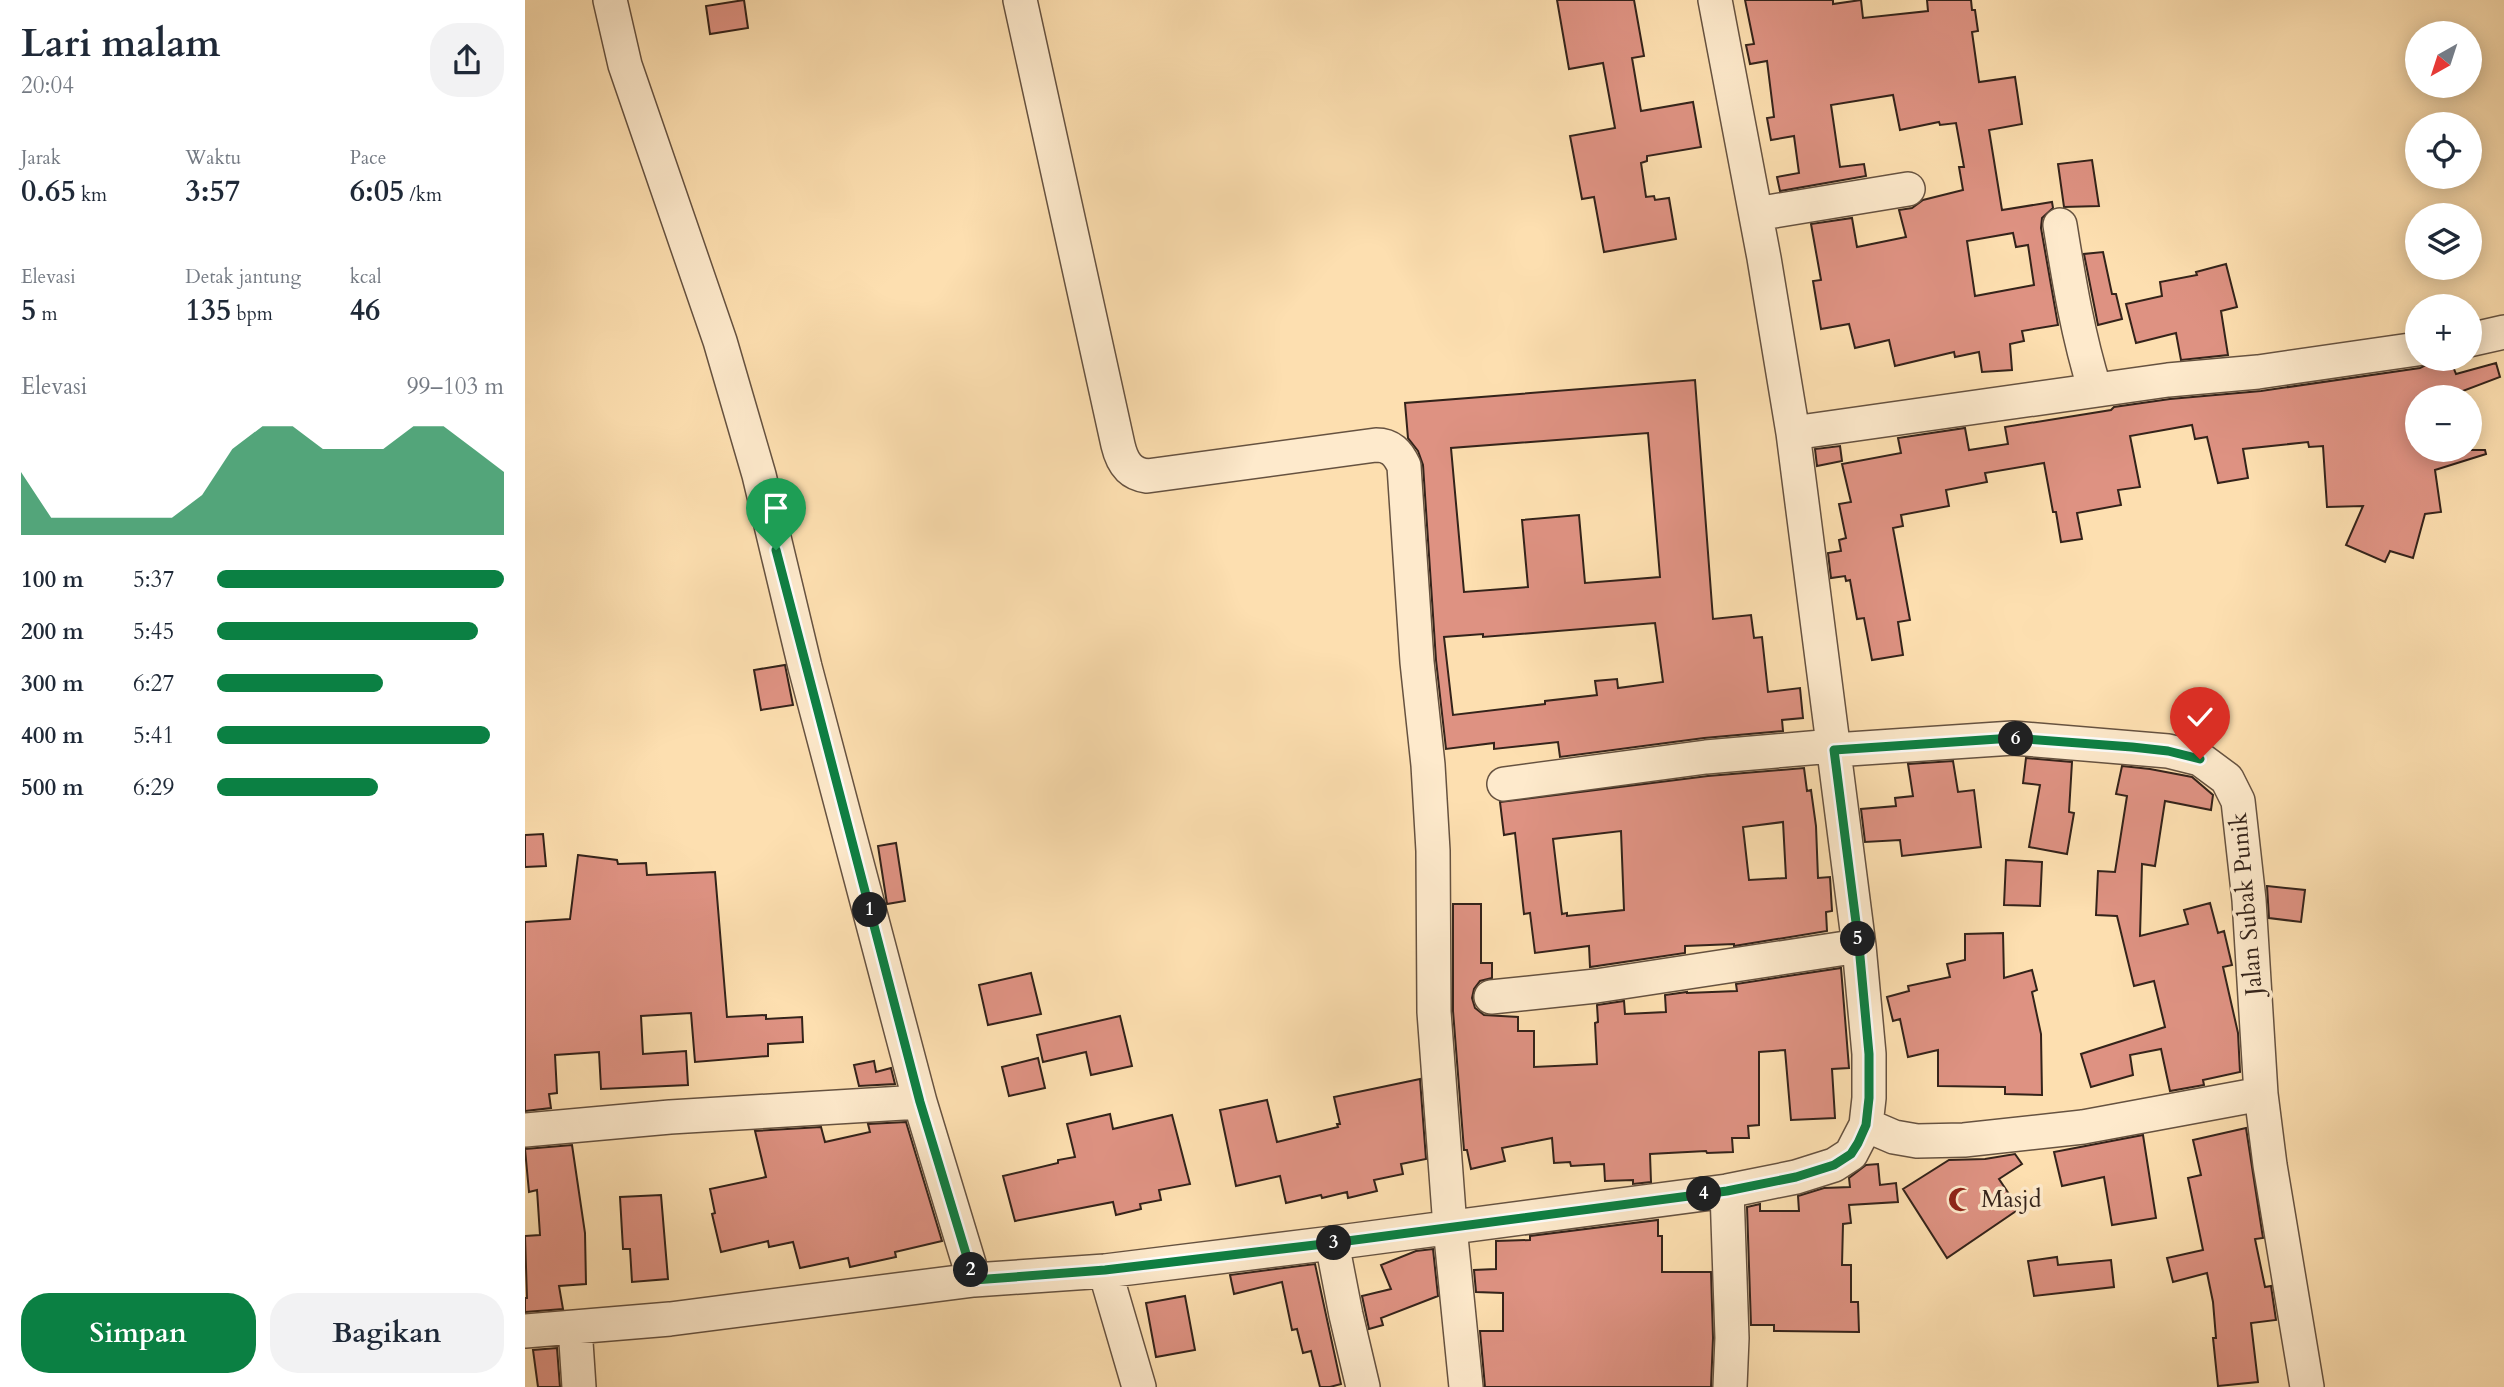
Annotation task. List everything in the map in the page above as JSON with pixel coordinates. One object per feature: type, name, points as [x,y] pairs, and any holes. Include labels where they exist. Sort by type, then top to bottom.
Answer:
[{"type":"street","points":[[610,0],[625,65],[720,341],[759,475],[805,667],[920,1102],[974,1280]]},
{"type":"street","points":[[1020,0],[1118,445],[1128,468],[1139,475],[1147,476],[1376,445],[1384,445],[1396,452],[1404,466],[1417,662],[1429,765],[1433,851],[1434,1012],[1450,1227],[1466,1387]]},
{"type":"street","points":[[525,1331],[696,1316],[974,1280],[1105,1270],[1727,1191],[1796,1177],[1834,1165],[1851,1154],[1866,1125],[1869,1098],[1869,1054],[1859,946],[1793,433],[1756,214],[1715,0]]},
{"type":"street","points":[[1756,214],[1908,189]]},
{"type":"street","points":[[2060,225],[2073,306],[2095,390]]},
{"type":"street","points":[[2482,337],[2504,332]]},
{"type":"street","points":[[1793,433],[2168,380],[2258,372],[2405,351]]},
{"type":"street","name":"Jalan Subak Punik","points":[[1504,784],[1692,759],[2013,738],[2168,751],[2200,759],[2214,767],[2227,779],[2238,801],[2249,900],[2261,1094],[2270,1166],[2307,1387]]},
{"type":"street","points":[[1492,997],[1609,984],[1859,946]]},
{"type":"street","points":[[1866,1125],[1894,1138],[1917,1141],[1964,1140],[2083,1127],[2261,1094]]},
{"type":"street","points":[[525,1130],[670,1117],[920,1102]]},
{"type":"street","points":[[1727,1191],[1732,1338],[1730,1387]]},
{"type":"street","points":[[1332,1243],[1363,1387]]},
{"type":"street","points":[[1105,1270],[1139,1387]]},
{"type":"street","points":[[575,1327],[579,1387]]},
{"type":"building","points":[[744,0],[748,28],[710,34],[706,6]]},
{"type":"building","points":[[1557,0],[1634,0],[1644,56],[1632,58],[1641,111],[1693,102],[1701,147],[1647,156],[1647,161],[1641,163],[1646,197],[1654,196],[1655,200],[1669,198],[1676,239],[1604,252],[1594,197],[1582,199],[1570,136],[1615,128],[1603,63],[1569,69]]},
{"type":"building","points":[[1745,0],[1833,0],[1833,4],[1861,0],[1863,18],[1928,11],[1927,0],[1971,0],[1978,31],[1972,32],[1979,82],[2015,77],[2022,124],[1989,130],[2002,210],[2052,202],[2053,208],[2042,218],[2041,228],[2058,325],[2022,331],[2024,341],[2010,344],[2012,370],[1982,372],[1979,352],[1955,357],[1954,352],[1895,366],[1889,340],[1855,348],[1849,324],[1821,329],[1813,281],[1821,280],[1811,224],[1852,218],[1857,247],[1906,237],[1899,210],[1912,208],[1923,200],[1963,190],[1959,167],[1964,167],[1956,123],[1940,125],[1939,122],[1900,130],[1893,95],[1831,105],[1840,167],[1864,164],[1866,176],[1780,191],[1777,177],[1799,173],[1794,136],[1771,140],[1767,118],[1774,117],[1767,61],[1750,64],[1746,45],[1754,44]],"holes":[[[2013,233],[2016,247],[2028,245],[2034,285],[1975,296],[1967,241]]]},
{"type":"building","points":[[2092,160],[2099,206],[2064,207],[2058,164]]},
{"type":"building","points":[[2103,252],[2112,294],[2116,294],[2122,319],[2098,325],[2084,254]]},
{"type":"building","points":[[2226,264],[2237,307],[2221,311],[2228,355],[2181,360],[2176,333],[2136,343],[2126,304],[2162,296],[2160,282],[2197,275],[2196,272]]},
{"type":"building","points":[[2496,363],[2500,377],[2479,385],[2405,385],[2405,462],[2460,462],[2435,470],[2441,512],[2425,514],[2413,558],[2390,551],[2385,562],[2346,545],[2363,506],[2327,507],[2323,446],[2309,447],[2308,442],[2243,449],[2248,478],[2218,483],[2207,437],[2195,439],[2192,425],[2130,436],[2140,487],[2118,490],[2121,505],[2077,513],[2082,539],[2061,542],[2044,463],[1985,473],[1987,482],[1946,490],[1949,506],[1901,515],[1903,526],[1893,528],[1910,620],[1898,622],[1903,655],[1872,660],[1864,618],[1857,619],[1850,580],[1846,581],[1845,576],[1831,578],[1828,553],[1841,551],[1839,540],[1846,538],[1839,504],[1851,502],[1842,464],[1901,453],[1898,438],[1965,428],[1969,450],[2008,444],[2005,427],[2170,399],[2261,391],[2405,370],[2455,371],[2456,374],[2482,371],[2482,367]]},
{"type":"building","points":[[1695,380],[1713,619],[1751,615],[1754,638],[1762,637],[1768,692],[1800,688],[1803,718],[1782,720],[1783,731],[1704,738],[1560,757],[1558,742],[1494,749],[1494,743],[1446,749],[1436,660],[1423,465],[1418,451],[1408,438],[1405,403]],"holes":[[[1648,433],[1660,577],[1585,583],[1579,515],[1522,520],[1528,587],[1464,592],[1451,448]],[[1655,623],[1663,682],[1618,688],[1617,679],[1595,681],[1597,695],[1453,715],[1444,637],[1483,634],[1483,637]]]},
{"type":"building","points":[[1840,446],[1842,461],[1817,466],[1815,449]]},
{"type":"building","points":[[785,665],[793,705],[761,710],[754,670]]},
{"type":"building","points":[[2026,758],[2072,762],[2069,812],[2074,813],[2067,854],[2029,847],[2040,785],[2023,783]]},
{"type":"building","points":[[1953,761],[1958,792],[1974,790],[1981,847],[1902,856],[1900,840],[1865,842],[1861,809],[1896,806],[1895,798],[1913,796],[1908,764]]},
{"type":"building","points":[[2122,766],[2192,777],[2213,795],[2211,810],[2165,801],[2155,866],[2142,864],[2140,936],[2188,924],[2184,910],[2210,903],[2218,933],[2224,931],[2232,965],[2223,967],[2238,1033],[2240,1072],[2203,1080],[2204,1085],[2170,1091],[2161,1049],[2130,1055],[2133,1075],[2091,1087],[2081,1054],[2165,1027],[2154,981],[2134,986],[2117,916],[2096,915],[2098,871],[2115,872],[2127,796],[2116,794]]},
{"type":"building","points":[[1804,768],[1807,791],[1811,790],[1816,826],[1818,878],[1830,877],[1832,911],[1826,912],[1827,931],[1734,946],[1685,946],[1685,953],[1590,967],[1589,946],[1535,953],[1530,913],[1524,914],[1515,833],[1504,835],[1500,802],[1708,776]],"holes":[[[1783,822],[1786,878],[1749,880],[1743,827]],[[1621,831],[1624,910],[1567,916],[1567,913],[1562,914],[1553,839]]]},
{"type":"building","points":[[543,834],[546,866],[525,867],[525,835]]},
{"type":"building","points":[[896,843],[905,901],[887,904],[878,846]]},
{"type":"building","points":[[578,855],[617,860],[618,864],[646,863],[647,875],[715,872],[727,1017],[802,1017],[803,1042],[768,1044],[768,1056],[695,1062],[691,1013],[641,1016],[643,1054],[686,1051],[688,1085],[601,1089],[599,1052],[555,1055],[557,1093],[549,1094],[551,1108],[525,1111],[525,922],[570,919]]},
{"type":"building","points":[[2006,860],[2042,862],[2040,906],[2004,905]]},
{"type":"building","points":[[2267,886],[2305,890],[2301,922],[2269,918]]},
{"type":"building","points":[[1453,904],[1481,904],[1481,963],[1492,963],[1492,978],[1480,981],[1474,989],[1472,998],[1475,1008],[1484,1015],[1518,1017],[1518,1031],[1534,1031],[1534,1067],[1597,1064],[1597,1005],[1624,1001],[1625,1014],[1666,1012],[1665,995],[1737,991],[1736,984],[1841,968],[1849,1068],[1832,1069],[1835,1118],[1791,1120],[1785,1050],[1759,1052],[1759,1125],[1748,1126],[1749,1138],[1732,1138],[1733,1152],[1650,1154],[1651,1182],[1633,1184],[1633,1180],[1605,1181],[1604,1164],[1571,1166],[1570,1162],[1554,1163],[1552,1138],[1502,1148],[1505,1161],[1471,1169],[1467,1150],[1464,1150],[1453,1011]]},
{"type":"building","points":[[2003,933],[2004,978],[2032,970],[2037,990],[2032,992],[2041,1034],[2042,1095],[2005,1094],[2005,1087],[1938,1086],[1938,1050],[1908,1057],[1900,1019],[1893,1021],[1887,997],[1909,991],[1908,986],[1950,977],[1947,964],[1965,960],[1965,934]]},
{"type":"building","points":[[1031,973],[1041,1014],[988,1025],[979,985]]},
{"type":"building","points":[[1120,1016],[1132,1066],[1091,1075],[1086,1052],[1043,1062],[1037,1035]]},
{"type":"building","points":[[1038,1058],[1045,1088],[1009,1096],[1002,1067]]},
{"type":"building","points":[[874,1061],[876,1072],[891,1068],[895,1084],[859,1086],[854,1065]]},
{"type":"building","points":[[1420,1079],[1426,1159],[1401,1164],[1403,1174],[1374,1180],[1377,1191],[1348,1198],[1347,1192],[1322,1198],[1321,1195],[1286,1203],[1280,1176],[1236,1186],[1220,1110],[1267,1100],[1277,1142],[1338,1127],[1337,1124],[1340,1124],[1334,1097]]},
{"type":"building","points":[[1110,1114],[1113,1129],[1172,1115],[1190,1184],[1159,1190],[1161,1200],[1140,1204],[1141,1209],[1116,1215],[1113,1202],[1015,1221],[1003,1176],[1075,1157],[1067,1124]]},
{"type":"building","points":[[906,1122],[942,1241],[895,1252],[896,1257],[850,1267],[848,1258],[800,1268],[793,1242],[769,1247],[768,1241],[721,1252],[712,1214],[715,1213],[710,1189],[766,1177],[755,1131],[821,1127],[825,1142],[870,1132],[868,1124]]},
{"type":"building","points":[[2246,1128],[2263,1238],[2255,1239],[2265,1287],[2271,1286],[2276,1320],[2251,1323],[2258,1382],[2218,1386],[2213,1338],[2216,1338],[2213,1302],[2207,1273],[2173,1282],[2167,1258],[2203,1250],[2188,1178],[2201,1175],[2193,1140]]},
{"type":"building","points":[[2143,1135],[2156,1218],[2112,1225],[2104,1177],[2062,1186],[2054,1152]]},
{"type":"building","points":[[572,1145],[585,1233],[586,1284],[559,1286],[563,1309],[525,1312],[525,1236],[540,1235],[537,1190],[529,1192],[525,1149]]},
{"type":"building","name":"Masjd","points":[[2015,1154],[2022,1164],[1999,1179],[2019,1209],[1947,1258],[1903,1189],[1949,1160],[1985,1159]]},
{"type":"building","points":[[1878,1164],[1880,1185],[1896,1183],[1898,1202],[1849,1205],[1851,1223],[1843,1224],[1842,1265],[1851,1265],[1851,1302],[1858,1302],[1859,1332],[1774,1331],[1774,1325],[1751,1325],[1747,1207],[1760,1204],[1760,1211],[1799,1211],[1798,1196],[1824,1188],[1850,1187],[1849,1178],[1866,1165]]},
{"type":"building","points":[[661,1195],[668,1279],[632,1282],[630,1249],[623,1249],[620,1197]]},
{"type":"building","points":[[1658,1220],[1658,1236],[1662,1236],[1662,1272],[1711,1272],[1711,1387],[1485,1387],[1480,1331],[1503,1331],[1503,1293],[1476,1292],[1474,1270],[1496,1269],[1496,1241],[1530,1240],[1530,1236]]},
{"type":"building","points":[[1433,1249],[1438,1296],[1381,1318],[1383,1325],[1369,1329],[1362,1296],[1391,1289],[1381,1265],[1416,1251]]},
{"type":"building","points":[[2057,1257],[2058,1265],[2111,1260],[2114,1287],[2034,1296],[2028,1261]]},
{"type":"building","points":[[1315,1264],[1341,1384],[1330,1387],[1320,1387],[1311,1351],[1303,1353],[1297,1329],[1292,1330],[1282,1282],[1234,1294],[1230,1275]]},
{"type":"building","points":[[1185,1296],[1195,1350],[1156,1357],[1146,1303]]},
{"type":"building","points":[[557,1348],[560,1387],[538,1387],[533,1350]]},
{"type":"place","name":"Masjd","points":[[1961,1199]]},
{"type":"route","points":[[776,550],[920,1102],[974,1280],[1062,1275],[1225,1256],[1727,1191],[1796,1177],[1834,1165],[1851,1154],[1858,1143],[1866,1125],[1869,1098],[1869,1054],[1859,946],[1834,750],[2013,738],[2168,751],[2200,759]]}]
